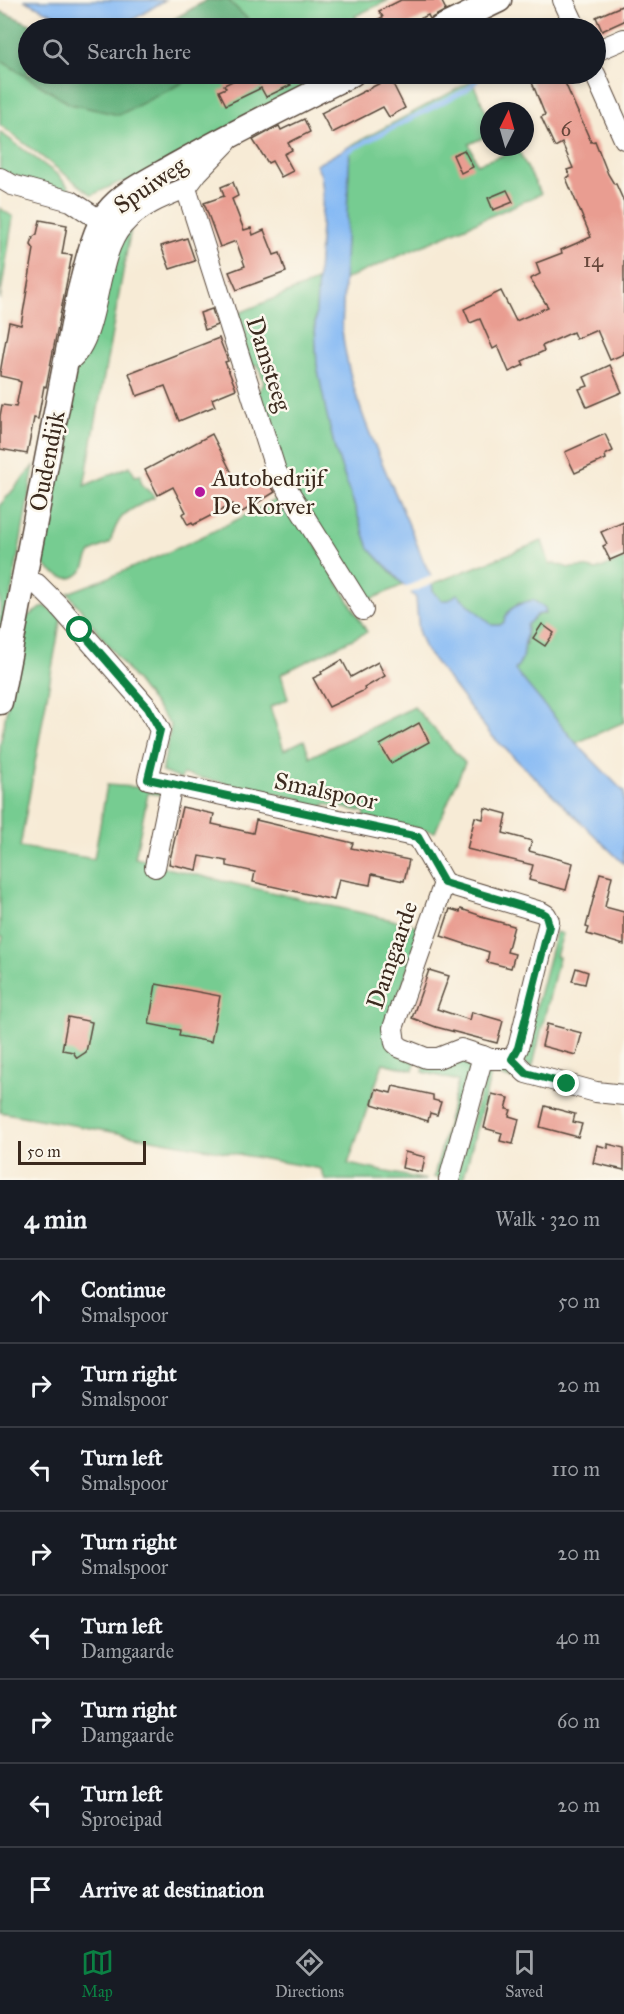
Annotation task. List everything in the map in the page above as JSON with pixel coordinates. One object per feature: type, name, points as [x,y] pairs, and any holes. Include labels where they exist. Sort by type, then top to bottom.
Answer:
[{"type":"street","points":[[462,18],[499,0]]},
{"type":"street","points":[[563,0],[571,18]]},
{"type":"street","points":[[606,47],[624,39]]},
{"type":"street","name":"Spuiweg","points":[[0,178],[12,185],[71,201],[101,221],[117,202],[147,182],[236,132],[332,84]]},
{"type":"street","points":[[599,84],[624,139]]},
{"type":"street","points":[[66,363],[73,358],[84,341],[110,246],[121,227],[133,215],[155,200],[186,188],[236,132]]},
{"type":"street","name":"Damsteeg","points":[[186,188],[276,471],[363,610]]},
{"type":"street","name":"Oudendijk","points":[[0,702],[79,294],[101,221]]},
{"type":"street","name":"Smalspoor","points":[[25,581],[37,584],[58,605],[148,708],[160,730],[148,779],[418,837],[444,883]]},
{"type":"street","points":[[155,867],[172,784]]},
{"type":"street","name":"Damgaarde","points":[[483,1056],[461,1049],[438,1058],[426,1058],[401,1048],[395,1043],[393,1037],[393,1028],[444,883],[541,912],[549,921],[518,1048],[512,1059]]},
{"type":"street","points":[[449,1180],[483,1056],[490,1059],[512,1059],[526,1073],[596,1092],[624,1095]]},
{"type":"green space","points":[[207,0],[389,0],[355,16],[356,18],[176,18]]},
{"type":"green space","points":[[207,0],[228,0],[247,18],[176,18]]},
{"type":"green space","points":[[0,11],[18,19],[18,84],[316,84],[131,182],[120,182],[92,195],[0,125]]},
{"type":"green space","points":[[0,11],[18,19],[18,71],[0,60]]},
{"type":"green space","points":[[38,84],[180,84],[119,115],[70,104]]},
{"type":"green space","points":[[466,84],[473,84],[481,102],[480,139],[469,144],[477,164],[500,156],[521,156],[541,194],[344,280],[350,146]]},
{"type":"green space","points":[[0,132],[58,175],[76,195],[0,171]]},
{"type":"green space","points":[[0,208],[13,217],[0,300]]},
{"type":"green space","points":[[131,228],[84,486],[130,466],[135,476],[141,475],[143,486],[155,497],[125,514],[117,524],[110,543],[92,552],[83,570],[77,575],[65,578],[48,568],[40,557],[62,411],[110,258]]},
{"type":"green space","points":[[319,280],[315,325],[317,365],[335,449],[369,548],[403,585],[362,603],[278,465],[257,394],[264,383],[258,365],[248,368],[232,316]]},
{"type":"green space","points":[[34,466],[0,657],[0,505]]},
{"type":"green space","points":[[286,494],[367,632],[281,674],[288,699],[270,707],[284,750],[304,740],[310,757],[414,707],[465,763],[435,832],[364,818],[365,812],[324,804],[323,809],[302,804],[302,799],[248,788],[246,793],[226,788],[226,783],[183,774],[181,779],[162,772],[171,726],[68,593],[179,547]]},
{"type":"green space","points":[[542,541],[550,565],[554,563],[569,568],[583,567],[596,570],[624,559],[624,722],[576,743],[514,670],[526,643],[527,625],[537,615],[543,614],[519,603],[508,614],[504,622],[500,625],[492,625],[449,601],[441,600],[433,591],[432,584]]},
{"type":"green space","points":[[45,606],[61,618],[20,847],[94,859],[107,785],[136,787],[163,793],[162,795],[148,793],[135,858],[153,862],[153,865],[423,927],[389,1023],[416,1060],[413,1070],[383,1063],[348,1164],[426,1180],[325,1180],[321,1169],[0,1112],[0,947],[3,937],[0,936],[0,746],[19,642],[26,617]]},
{"type":"green space","points":[[556,932],[563,934],[556,956],[559,957],[532,1069],[522,1060]]},
{"type":"green space","points":[[458,1058],[467,1059],[471,1067],[441,1179],[434,1177],[458,1081],[423,1072],[425,1063]]},
{"type":"green space","points":[[503,1065],[520,1075],[520,1081],[491,1074],[463,1180],[455,1180],[487,1069]]},
{"type":"water","points":[[24,0],[165,0],[136,18],[62,18]]},
{"type":"water","points":[[350,146],[342,330],[347,360],[364,419],[431,576],[433,591],[441,600],[449,600],[457,594],[492,625],[500,625],[511,609],[523,603],[533,600],[545,608],[546,613],[537,615],[527,625],[523,658],[515,670],[576,743],[624,792],[624,864],[491,735],[425,649],[419,633],[416,598],[369,548],[335,449],[317,365],[315,325],[323,192],[321,175],[316,165]]},
{"type":"pier","points":[[434,575],[435,583],[408,594],[402,588]]},
{"type":"building","points":[[401,0],[441,0],[446,10],[432,18],[428,15],[422,18],[381,18],[383,17],[379,11]]},
{"type":"building","points":[[624,5],[624,21],[606,29],[606,18],[596,17]]},
{"type":"building","points":[[378,84],[393,84],[405,108],[389,117],[383,107],[332,133],[321,113]]},
{"type":"building","points":[[533,84],[566,84],[591,142],[595,141],[608,174],[616,184],[624,202],[624,354],[610,360],[597,330],[576,339],[573,332],[542,346],[544,351],[522,361],[524,365],[509,372],[498,346],[493,349],[480,319],[470,323],[464,309],[501,291],[516,321],[548,307],[530,279],[540,274],[536,263],[562,253],[561,250],[591,237],[566,178],[570,176],[567,170],[573,168],[562,143],[555,147],[541,117],[545,115]]},
{"type":"building","points":[[224,85],[291,85],[266,97],[261,88],[226,105],[219,91],[226,88]]},
{"type":"building","points":[[304,119],[310,132],[288,143],[292,150],[284,154],[293,171],[281,177],[272,161],[268,163],[253,140],[279,126],[281,130]]},
{"type":"building","points":[[464,150],[473,167],[461,173],[453,155]]},
{"type":"building","points":[[233,182],[238,196],[232,199],[244,230],[251,228],[253,235],[264,230],[274,255],[280,253],[286,272],[237,290],[229,272],[245,266],[236,241],[220,247],[204,203],[224,196],[221,187]]},
{"type":"building","points":[[507,190],[513,202],[493,210],[488,198]]},
{"type":"building","points":[[40,220],[67,225],[62,254],[72,255],[46,387],[44,386],[38,419],[34,418],[27,454],[0,449],[2,405],[16,407],[21,382],[0,376],[0,373],[9,322],[21,325],[34,249],[31,245],[33,237],[37,234]]},
{"type":"building","points":[[187,238],[195,261],[170,269],[161,246]]},
{"type":"building","points":[[212,309],[217,325],[205,330],[200,313]]},
{"type":"building","points":[[219,338],[228,361],[225,362],[236,389],[212,399],[215,406],[179,421],[165,386],[137,396],[129,373]]},
{"type":"building","points":[[610,365],[622,392],[587,407],[579,389],[588,386],[584,377]]},
{"type":"building","points":[[212,434],[237,483],[243,480],[247,487],[265,477],[275,492],[239,514],[233,504],[193,525],[192,523],[188,525],[182,514],[186,512],[173,487],[158,495],[145,470]]},
{"type":"building","points":[[605,434],[613,451],[605,455],[606,459],[575,473],[565,452]]},
{"type":"building","points":[[624,522],[624,554],[610,560],[603,546],[607,544],[601,532]]},
{"type":"building","points":[[542,624],[554,633],[545,646],[533,638]]},
{"type":"building","points":[[342,660],[351,677],[378,662],[385,676],[364,688],[365,690],[329,707],[313,678]]},
{"type":"building","points":[[419,723],[429,742],[391,763],[380,745]]},
{"type":"building","points":[[182,807],[214,814],[212,824],[253,833],[256,820],[353,843],[351,848],[409,860],[404,881],[372,874],[370,885],[339,879],[334,900],[253,882],[255,872],[227,866],[227,861],[200,856],[197,870],[169,864]]},
{"type":"building","points":[[485,808],[507,814],[503,833],[532,841],[529,851],[573,863],[566,890],[529,880],[533,865],[467,849],[475,817],[483,819]]},
{"type":"building","points":[[600,873],[612,876],[605,907],[624,912],[624,945],[587,934],[589,928],[586,927]]},
{"type":"building","points":[[450,909],[460,912],[461,909],[514,926],[507,952],[515,954],[511,968],[487,962],[489,952],[441,936]]},
{"type":"building","points":[[576,968],[588,972],[585,984],[572,981]]},
{"type":"building","points":[[429,970],[449,976],[437,1009],[470,1020],[472,1012],[503,1021],[497,1043],[436,1027],[412,1018]]},
{"type":"building","points":[[156,984],[220,996],[211,1042],[179,1036],[180,1030],[149,1024]]},
{"type":"building","points":[[68,1017],[92,1022],[86,1052],[77,1058],[73,1052],[62,1050]]},
{"type":"building","points":[[547,1024],[582,1033],[576,1055],[542,1046]]},
{"type":"building","points":[[393,1086],[433,1095],[433,1100],[441,1102],[437,1115],[430,1113],[428,1121],[372,1104],[376,1089],[391,1093]]},
{"type":"building","points":[[492,1094],[509,1098],[506,1109],[511,1110],[509,1116],[519,1119],[513,1144],[500,1141],[502,1133],[484,1128]]},
{"type":"building","points":[[545,1106],[575,1114],[573,1122],[582,1124],[578,1137],[540,1127]]},
{"type":"building","points":[[608,1144],[624,1148],[624,1170],[593,1163],[597,1145],[608,1148]]},
{"type":"building","points":[[405,1152],[425,1157],[422,1172],[402,1168]]},
{"type":"waterway","points":[[344,153],[466,90],[473,84]]},
{"type":"place","name":"Autobedrijf De Korver","points":[[200,492]]},
{"type":"route","points":[[80,630],[148,708],[160,730],[148,779],[418,837],[444,883],[546,915],[549,926],[518,1048],[512,1059],[526,1073],[567,1084]]}]
